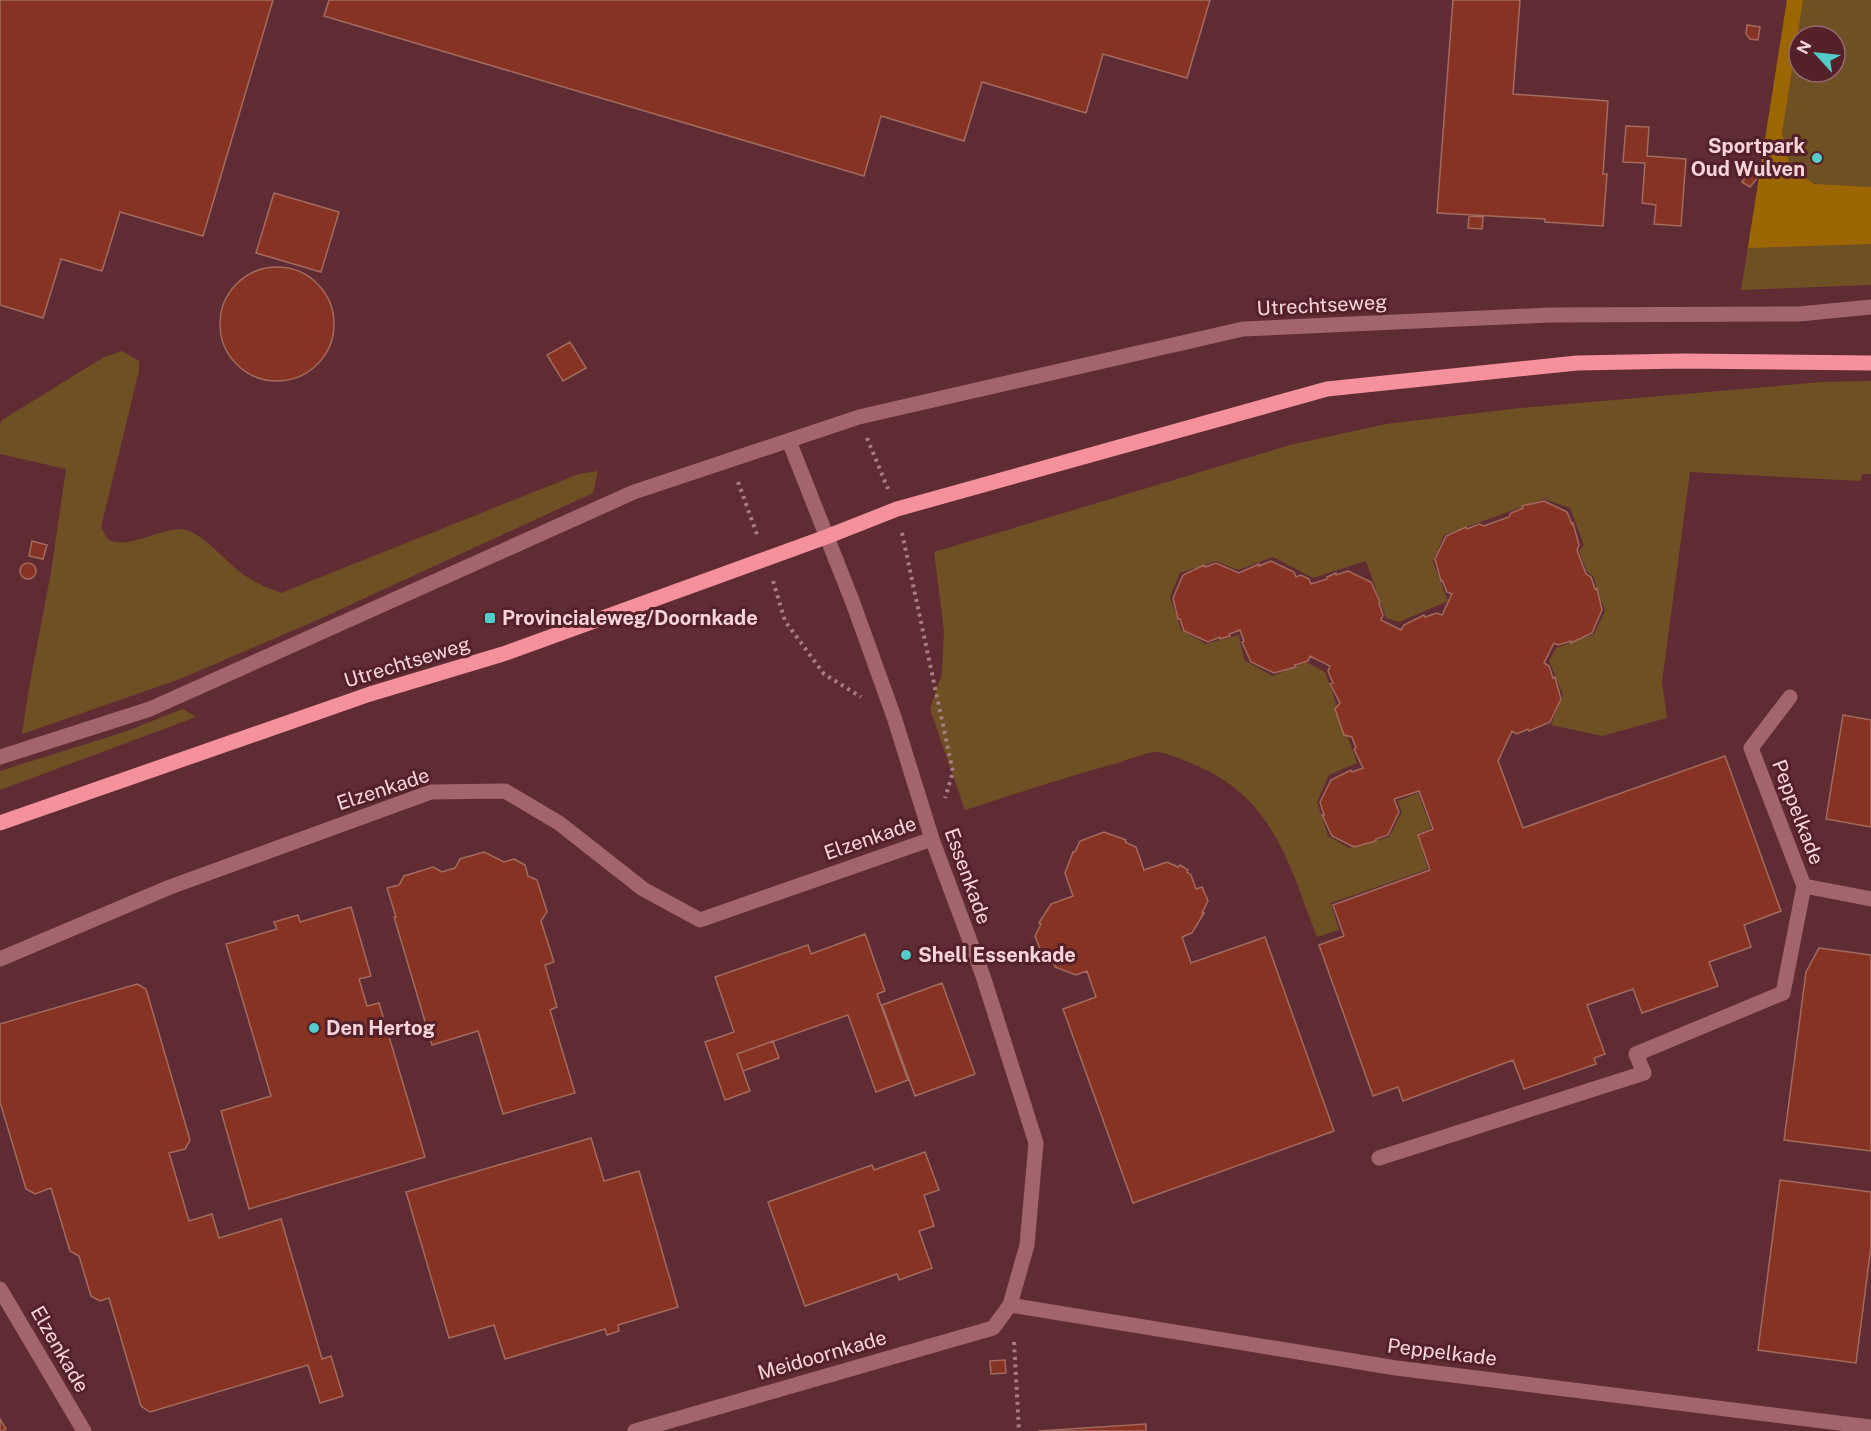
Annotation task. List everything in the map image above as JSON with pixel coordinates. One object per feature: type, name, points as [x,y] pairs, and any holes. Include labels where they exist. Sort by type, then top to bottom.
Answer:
[{"type":"main road","name":"Utrechtseweg","points":[[0,823],[370,694],[503,654],[897,509],[1327,389],[1576,363],[1683,361],[1871,363]]},
{"type":"street","name":"Utrechtseweg","points":[[0,757],[150,709],[634,492],[859,417],[1244,329],[1549,315],[1799,314],[1871,307]]},
{"type":"street","points":[[789,441],[826,537]]},
{"type":"street","name":"Essenkade","points":[[826,537],[853,603],[894,717],[932,839],[983,976],[1036,1143],[1027,1245],[1010,1305]]},
{"type":"street","name":"Peppelkade","points":[[1790,697],[1751,748],[1804,886],[1871,899]]},
{"type":"street","name":"Elzenkade","points":[[0,960],[170,887],[431,792],[505,791],[559,823],[643,889],[700,920],[932,839]]},
{"type":"street","points":[[1379,1158],[1644,1073],[1636,1054],[1783,993],[1804,886]]},
{"type":"street","name":"Elzenkade","points":[[0,1289],[84,1431]]},
{"type":"street","name":"Peppelkade","points":[[1010,1305],[1396,1368],[1871,1427]]},
{"type":"street","name":"Meidoornkade","points":[[635,1431],[993,1328],[1010,1305]]},
{"type":"path","points":[[859,417],[897,509],[953,772],[932,839]]},
{"type":"path","points":[[730,459],[766,558],[785,621],[824,674],[894,717]]},
{"type":"path","points":[[1010,1305],[1019,1431]]},
{"type":"shaded area","name":"Sportpark Oud Wulven","points":[[1787,0],[1871,0],[1871,285],[1741,290]]},
{"type":"shaded area","points":[[1787,0],[1803,0],[1799,24],[1787,24],[1787,84],[1790,84],[1782,133],[1790,167],[1814,184],[1871,187],[1871,244],[1748,248]]},
{"type":"shaded area","points":[[122,351],[139,361],[139,371],[101,527],[106,536],[114,542],[122,542],[172,530],[188,531],[206,541],[247,577],[281,593],[579,474],[598,471],[593,493],[315,621],[180,679],[22,734],[51,572],[66,469],[0,454],[0,424],[2,420],[104,357]]},
{"type":"shaded area","points":[[1871,381],[1871,474],[1862,474],[1861,481],[1690,472],[1662,682],[1667,718],[1602,736],[1551,725],[1563,695],[1549,661],[1556,648],[1594,634],[1605,611],[1593,576],[1587,572],[1579,551],[1584,545],[1570,508],[1544,499],[1444,535],[1433,562],[1448,601],[1399,622],[1386,618],[1366,561],[1313,578],[1273,557],[1238,570],[1216,561],[1180,573],[1170,597],[1181,630],[1206,644],[1239,635],[1244,660],[1273,676],[1306,662],[1325,672],[1357,763],[1329,775],[1317,802],[1328,836],[1349,848],[1389,837],[1402,812],[1397,801],[1418,793],[1431,828],[1417,834],[1428,869],[1331,903],[1339,930],[1317,937],[1288,861],[1263,817],[1246,798],[1225,781],[1173,756],[1157,752],[1143,755],[965,810],[930,709],[942,673],[944,631],[934,552],[1290,445],[1386,424],[1520,408],[1823,382]]},
{"type":"shaded area","points":[[183,709],[196,717],[0,790],[0,771],[124,732]]},
{"type":"building","points":[[0,0],[273,0],[203,236],[120,212],[102,271],[61,259],[43,318],[0,305]]},
{"type":"building","points":[[329,0],[1210,0],[1187,78],[1103,54],[1086,113],[982,82],[964,141],[881,116],[864,176],[324,16]]},
{"type":"building","points":[[1453,0],[1520,0],[1513,94],[1608,101],[1603,174],[1607,174],[1603,226],[1545,222],[1545,219],[1437,213]]},
{"type":"building","points":[[1747,25],[1760,27],[1758,40],[1750,39],[1746,34]]},
{"type":"building","points":[[1626,126],[1649,127],[1647,156],[1686,159],[1681,226],[1654,224],[1656,205],[1642,203],[1645,163],[1623,162]]},
{"type":"building","points":[[1750,171],[1758,177],[1750,187],[1742,182]]},
{"type":"building","points":[[274,193],[339,212],[321,272],[256,253]]},
{"type":"building","points":[[1469,216],[1483,217],[1482,229],[1468,228]]},
{"type":"building","points":[[277,267],[299,271],[317,284],[330,302],[334,324],[330,346],[317,364],[299,377],[277,381],[255,377],[237,364],[224,346],[220,324],[224,302],[237,284],[255,271]]},
{"type":"building","points":[[570,342],[586,368],[563,381],[547,355]]},
{"type":"building","points":[[1544,501],[1567,512],[1573,523],[1579,545],[1577,550],[1586,574],[1591,577],[1595,589],[1597,588],[1602,610],[1592,633],[1571,643],[1571,641],[1558,645],[1554,643],[1544,663],[1549,666],[1553,678],[1555,677],[1561,699],[1550,722],[1517,734],[1512,731],[1498,761],[1523,828],[1725,756],[1781,911],[1744,925],[1751,947],[1709,962],[1718,986],[1642,1013],[1633,989],[1587,1005],[1605,1054],[1594,1058],[1596,1064],[1524,1089],[1513,1060],[1403,1101],[1398,1087],[1373,1096],[1319,945],[1344,936],[1333,905],[1430,870],[1418,835],[1433,829],[1419,791],[1394,799],[1399,812],[1388,835],[1354,847],[1332,836],[1322,815],[1324,815],[1320,802],[1331,780],[1351,770],[1352,772],[1363,768],[1354,749],[1356,748],[1352,737],[1344,735],[1335,709],[1340,703],[1330,684],[1333,683],[1328,671],[1330,666],[1310,656],[1308,661],[1295,665],[1296,667],[1274,673],[1251,662],[1242,642],[1244,641],[1240,630],[1229,634],[1230,636],[1208,642],[1184,631],[1178,619],[1173,598],[1183,575],[1204,565],[1205,567],[1216,563],[1239,573],[1271,561],[1294,572],[1296,577],[1301,575],[1309,579],[1311,584],[1327,579],[1336,573],[1336,575],[1348,571],[1371,582],[1380,602],[1383,615],[1381,620],[1401,630],[1404,625],[1424,615],[1425,617],[1437,613],[1442,615],[1452,594],[1447,592],[1441,581],[1435,559],[1446,536],[1466,527],[1467,529],[1479,524],[1484,526],[1509,517],[1511,513],[1523,508],[1522,506]]},
{"type":"building","points":[[32,541],[47,545],[43,559],[29,556]]},
{"type":"building","points":[[28,563],[34,565],[36,571],[34,577],[28,579],[22,577],[20,571],[22,565]]},
{"type":"building","points":[[1843,715],[1871,720],[1871,827],[1826,819]]},
{"type":"building","points":[[1104,832],[1126,840],[1125,842],[1136,847],[1144,870],[1167,862],[1178,867],[1180,865],[1188,870],[1196,889],[1202,887],[1208,901],[1202,913],[1204,913],[1192,933],[1182,937],[1191,963],[1265,937],[1334,1131],[1133,1203],[1063,1009],[1096,997],[1087,971],[1076,975],[1055,967],[1044,959],[1035,936],[1041,924],[1039,923],[1051,904],[1073,896],[1065,873],[1080,841]]},
{"type":"building","points":[[484,852],[504,862],[514,859],[525,865],[528,876],[537,880],[547,912],[541,921],[554,962],[545,965],[557,1007],[550,1010],[575,1093],[503,1114],[478,1031],[432,1045],[387,888],[399,885],[404,876],[433,867],[442,872],[455,868],[460,859]]},
{"type":"building","points":[[351,907],[371,976],[359,979],[367,1006],[379,1003],[425,1157],[249,1209],[221,1111],[271,1096],[226,944],[277,929],[274,922],[298,915],[300,922]]},
{"type":"building","points":[[865,934],[885,991],[877,994],[908,1080],[876,1092],[848,1015],[737,1054],[750,1091],[725,1100],[705,1042],[734,1032],[715,977],[808,945],[811,954]]},
{"type":"building","points":[[1819,948],[1871,955],[1871,1151],[1784,1140],[1806,972]]},
{"type":"building","points":[[942,983],[975,1074],[915,1096],[882,1005]]},
{"type":"building","points":[[137,984],[146,989],[190,1140],[185,1149],[169,1153],[189,1221],[212,1214],[219,1238],[281,1219],[322,1359],[331,1356],[343,1396],[320,1403],[308,1365],[150,1412],[141,1406],[109,1298],[100,1301],[91,1296],[79,1256],[70,1251],[51,1188],[35,1194],[26,1189],[0,1102],[0,1024]]},
{"type":"building","points":[[773,1041],[779,1058],[743,1071],[737,1054]]},
{"type":"building","points":[[591,1138],[604,1181],[639,1171],[678,1307],[618,1325],[619,1331],[607,1335],[605,1329],[505,1359],[494,1325],[449,1338],[406,1192]]},
{"type":"building","points":[[925,1152],[939,1190],[924,1195],[934,1226],[919,1231],[932,1268],[899,1280],[897,1274],[805,1306],[768,1202],[872,1165],[874,1170]]},
{"type":"building","points":[[1780,1180],[1871,1192],[1871,1246],[1856,1363],[1758,1350]]},
{"type":"building","points":[[1005,1360],[1006,1373],[991,1374],[990,1361]]},
{"type":"building","points":[[0,1419],[6,1429],[2,1431],[0,1431]]},
{"type":"building","points":[[1146,1424],[1146,1431],[1038,1431]]},
{"type":"place","name":"Sportpark Oud Wulven","points":[[1817,158]]},
{"type":"place","name":"Provincialeweg/Doornkade","points":[[490,618]]},
{"type":"place","name":"Shell Essenkade","points":[[906,955]]},
{"type":"place","name":"Den Hertog","points":[[314,1028]]}]
